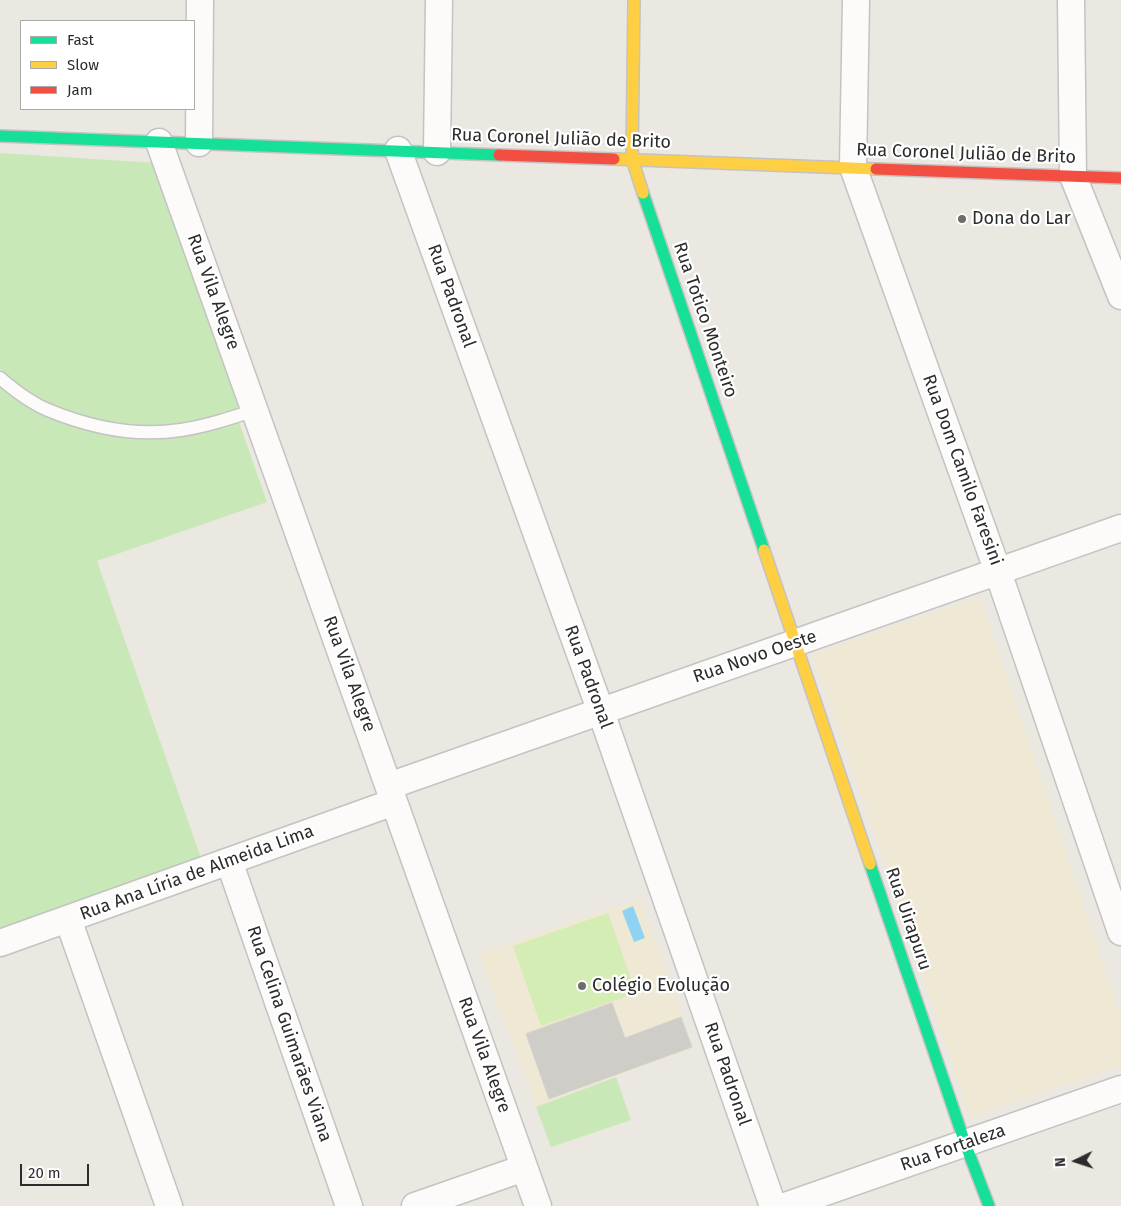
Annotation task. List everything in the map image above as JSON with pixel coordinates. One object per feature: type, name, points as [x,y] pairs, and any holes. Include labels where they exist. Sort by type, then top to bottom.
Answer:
[{"type":"street","points":[[199,143],[200,0]]},
{"type":"street","points":[[437,152],[439,0]]},
{"type":"street","name":"Rua Totico Monteiro","points":[[634,0],[632,159],[796,643]]},
{"type":"street","name":"Rua Dom Camilo Faresini","points":[[856,0],[853,167],[998,572],[1121,932]]},
{"type":"street","points":[[1071,0],[1073,176],[1121,296]]},
{"type":"street","name":"Rua Coronel Julião de Brito","points":[[0,136],[1121,178]]},
{"type":"street","name":"Rua Vila Alegre","points":[[160,142],[538,1206]]},
{"type":"street","name":"Rua Padronal","points":[[398,150],[601,712],[773,1206]]},
{"type":"street","name":"Rua Novo Oeste","points":[[392,794],[601,712],[1121,528]]},
{"type":"street","name":"Rua Uirapuru","points":[[796,643],[965,1144],[988,1206]]},
{"type":"street","name":"Rua Ana Líria de Almeida Lima","points":[[0,943],[229,861],[392,794]]},
{"type":"street","name":"Rua Celina Guimarães Viana","points":[[229,861],[349,1206]]},
{"type":"street","points":[[68,919],[169,1206]]},
{"type":"street","name":"Rua Fortaleza","points":[[785,1206],[1121,1089]]},
{"type":"street","points":[[416,1206],[524,1168]]},
{"type":"lane","points":[[0,378],[46,409],[80,421],[118,430],[157,432],[179,430],[217,422],[255,410]]},
{"type":"shaded area","points":[[980,597],[1121,1015],[1121,1066],[970,1117],[813,654]]},
{"type":"shaded area","name":"Colégio Evolução","points":[[640,898],[693,1048],[536,1107],[479,954]]},
{"type":"green space","points":[[0,153],[157,163],[250,406],[206,419],[173,425],[148,426],[105,421],[43,400],[0,369]]},
{"type":"green space","points":[[0,387],[45,415],[94,432],[118,436],[165,437],[239,422],[267,502],[97,561],[202,861],[0,932]]},
{"type":"green space","points":[[608,913],[636,993],[541,1026],[513,946]]},
{"type":"green space","points":[[616,1077],[631,1120],[551,1147],[536,1107]]},
{"type":"water","points":[[633,906],[645,938],[634,942],[622,911]]},
{"type":"building","points":[[612,1003],[625,1038],[681,1017],[692,1047],[549,1099],[526,1034]]},
{"type":"traffic: fast","points":[[0,136],[499,155]]},
{"type":"traffic: fast","points":[[643,193],[764,550]]},
{"type":"traffic: fast","points":[[870,864],[965,1143],[989,1206]]},
{"type":"traffic: slow","points":[[634,0],[632,159],[643,193]]},
{"type":"traffic: slow","points":[[614,159],[876,169]]},
{"type":"traffic: slow","points":[[764,550],[870,864]]},
{"type":"traffic: jam","points":[[499,155],[614,159]]},
{"type":"traffic: jam","points":[[876,169],[1121,178]]},
{"type":"place","name":"Dona do Lar","points":[[962,219]]},
{"type":"place","name":"Colégio Evolução","points":[[582,986]]}]
